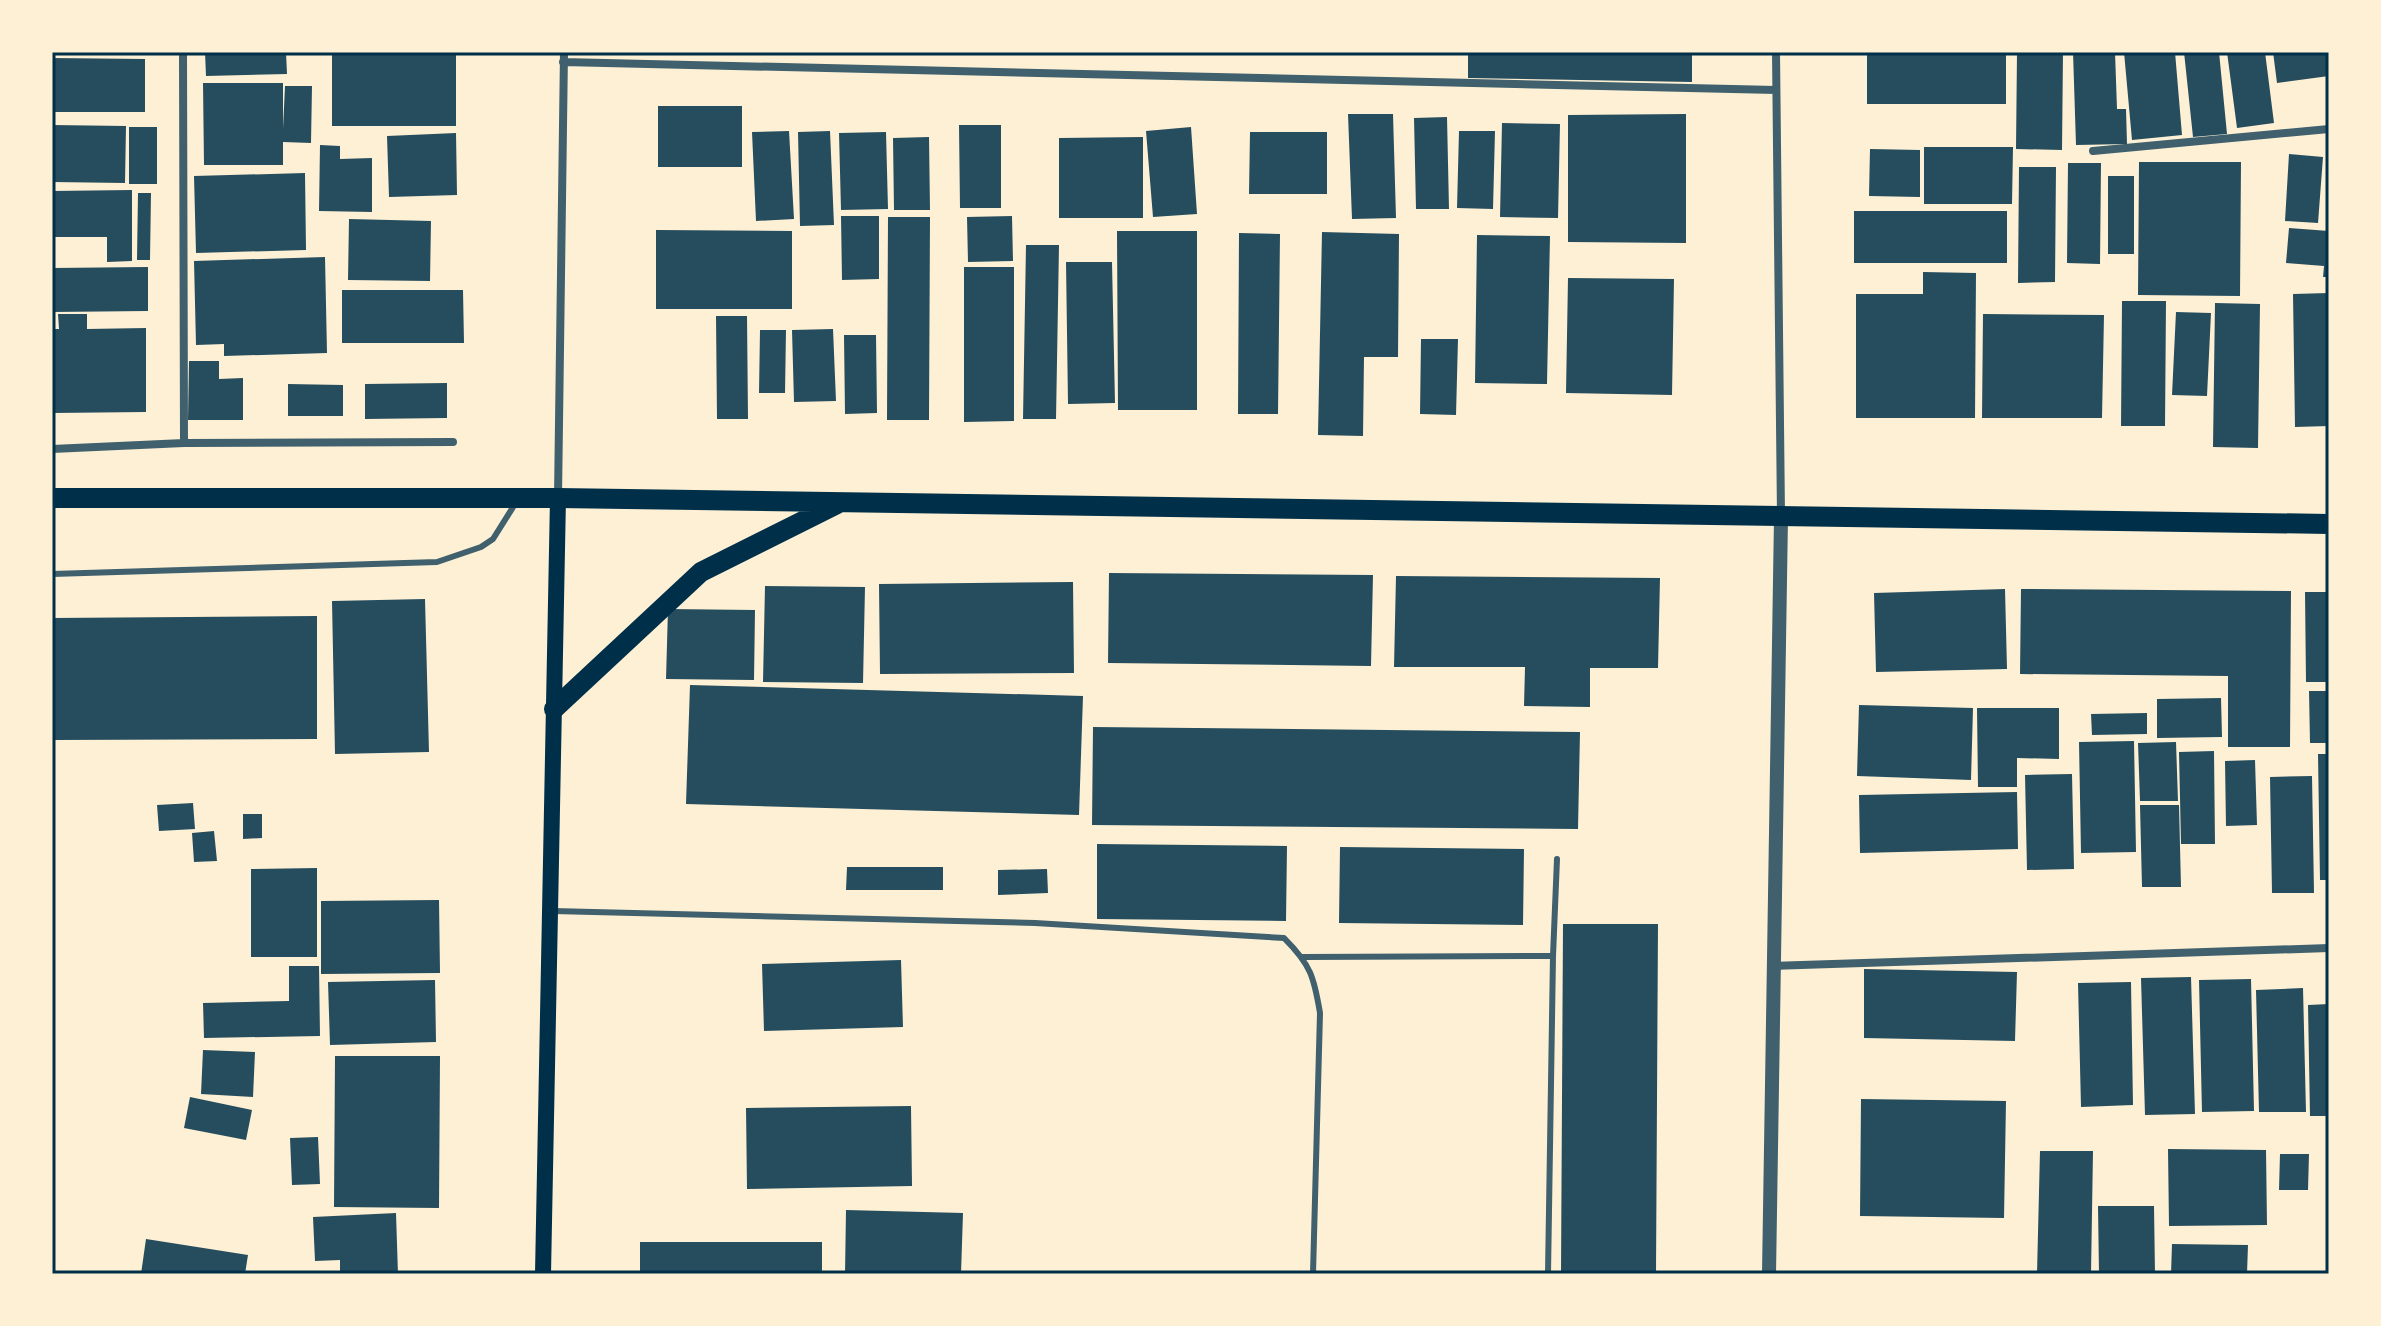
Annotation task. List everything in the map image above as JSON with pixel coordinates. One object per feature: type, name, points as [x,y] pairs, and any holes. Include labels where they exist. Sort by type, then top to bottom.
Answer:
[{"type":"main road","points":[[52,498],[519,497],[2329,524]]},
{"type":"main road","points":[[543,1274],[558,498]]},
{"type":"main road","points":[[554,709],[701,572],[841,502]]},
{"type":"street","points":[[183,52],[184,443]]},
{"type":"street","points":[[1769,1274],[1781,517],[1776,52]]},
{"type":"street","points":[[558,498],[564,57],[1776,90]]},
{"type":"street","points":[[2093,151],[2329,129]]},
{"type":"street","points":[[52,449],[184,443],[453,442]]},
{"type":"street","points":[[1774,966],[2329,948]]},
{"type":"lane","points":[[52,574],[437,562],[481,547],[493,539],[519,497]]},
{"type":"lane","points":[[1548,1274],[1557,859]]},
{"type":"lane","points":[[549,911],[1035,923],[1284,938],[1303,957],[1315,981],[1320,1013],[1313,1274]]},
{"type":"lane","points":[[1303,957],[1553,956]]},
{"type":"building","points":[[205,52],[286,52],[287,74],[206,76]]},
{"type":"building","points":[[332,52],[456,52],[456,126],[332,126]]},
{"type":"building","points":[[1468,52],[1692,52],[1692,82],[1468,78]]},
{"type":"building","points":[[1867,52],[2006,52],[2006,104],[1867,104]]},
{"type":"building","points":[[2017,52],[2063,52],[2062,150],[2016,149]]},
{"type":"building","points":[[2073,52],[2115,52],[2117,109],[2126,109],[2127,144],[2076,145]]},
{"type":"building","points":[[2124,52],[2175,52],[2182,135],[2132,140]]},
{"type":"building","points":[[2184,52],[2219,52],[2227,134],[2193,137]]},
{"type":"building","points":[[2227,52],[2265,52],[2274,123],[2237,128]]},
{"type":"building","points":[[2273,52],[2329,52],[2329,76],[2277,83]]},
{"type":"building","points":[[52,58],[145,59],[145,112],[52,112]]},
{"type":"building","points":[[203,83],[283,83],[283,129],[285,86],[312,86],[311,143],[283,142],[283,165],[204,165]]},
{"type":"building","points":[[658,106],[742,106],[742,167],[658,167]]},
{"type":"building","points":[[1348,114],[1393,114],[1396,218],[1352,219]]},
{"type":"building","points":[[1686,114],[1686,243],[1568,242],[1568,115]]},
{"type":"building","points":[[1447,117],[1449,209],[1416,209],[1414,118]]},
{"type":"building","points":[[1502,123],[1560,124],[1558,218],[1500,217]]},
{"type":"building","points":[[52,125],[126,126],[125,183],[52,182]]},
{"type":"building","points":[[959,125],[1001,125],[1001,208],[960,208]]},
{"type":"building","points":[[129,127],[157,127],[157,184],[129,184]]},
{"type":"building","points":[[1191,127],[1197,214],[1153,217],[1146,131]]},
{"type":"building","points":[[789,131],[794,219],[756,221],[752,132]]},
{"type":"building","points":[[830,131],[834,225],[800,226],[798,132]]},
{"type":"building","points":[[1459,131],[1495,131],[1493,209],[1457,208]]},
{"type":"building","points":[[886,132],[888,209],[841,210],[839,133]]},
{"type":"building","points":[[1250,132],[1327,132],[1327,194],[1249,194]]},
{"type":"building","points":[[456,133],[457,195],[389,197],[387,136]]},
{"type":"building","points":[[929,137],[930,210],[894,210],[893,138]]},
{"type":"building","points":[[1143,137],[1143,218],[1059,218],[1059,138]]},
{"type":"building","points":[[320,145],[340,146],[340,159],[372,158],[372,212],[319,211]]},
{"type":"building","points":[[1924,147],[2013,147],[2012,204],[1924,204]]},
{"type":"building","points":[[1870,149],[1920,150],[1920,197],[1869,196]]},
{"type":"building","points":[[2289,154],[2323,157],[2318,223],[2285,221]]},
{"type":"building","points":[[2139,162],[2241,162],[2240,296],[2138,295]]},
{"type":"building","points":[[2068,163],[2101,163],[2100,264],[2067,263]]},
{"type":"building","points":[[2019,167],[2056,167],[2055,282],[2018,283]]},
{"type":"building","points":[[305,173],[306,250],[196,253],[194,176]]},
{"type":"building","points":[[2108,176],[2134,176],[2134,254],[2108,254]]},
{"type":"building","points":[[132,190],[132,261],[107,262],[107,237],[52,237],[52,191]]},
{"type":"building","points":[[138,193],[151,193],[150,260],[137,260]]},
{"type":"building","points":[[1854,211],[2007,211],[2007,263],[1854,263]]},
{"type":"building","points":[[841,216],[879,216],[879,279],[842,280]]},
{"type":"building","points":[[1012,216],[1013,261],[968,262],[967,217]]},
{"type":"building","points":[[888,217],[930,217],[929,420],[887,420]]},
{"type":"building","points":[[349,219],[431,221],[430,281],[348,280]]},
{"type":"building","points":[[2289,228],[2329,231],[2329,277],[2323,277],[2324,266],[2286,263]]},
{"type":"building","points":[[656,230],[792,231],[792,309],[656,309]]},
{"type":"building","points":[[1117,231],[1197,231],[1197,410],[1118,410]]},
{"type":"building","points":[[1322,232],[1399,234],[1398,357],[1364,357],[1363,436],[1318,435]]},
{"type":"building","points":[[1239,233],[1280,234],[1278,414],[1238,414]]},
{"type":"building","points":[[1477,235],[1550,236],[1547,384],[1475,383]]},
{"type":"building","points":[[1026,245],[1059,245],[1056,419],[1023,419]]},
{"type":"building","points":[[325,257],[327,353],[224,356],[224,344],[196,345],[194,261]]},
{"type":"building","points":[[1066,262],[1112,262],[1115,403],[1068,404]]},
{"type":"building","points":[[148,267],[148,311],[52,312],[52,268]]},
{"type":"building","points":[[964,267],[1014,267],[1014,421],[964,422]]},
{"type":"building","points":[[1923,272],[1976,273],[1975,418],[1856,418],[1856,294],[1923,294]]},
{"type":"building","points":[[1568,278],[1674,279],[1672,395],[1566,393]]},
{"type":"building","points":[[342,290],[463,290],[464,343],[342,343]]},
{"type":"building","points":[[2329,293],[2329,426],[2295,427],[2293,294]]},
{"type":"building","points":[[2122,301],[2166,301],[2165,426],[2121,426]]},
{"type":"building","points":[[2215,303],[2260,304],[2258,448],[2213,447]]},
{"type":"building","points":[[2176,312],[2211,313],[2207,396],[2172,395]]},
{"type":"building","points":[[58,314],[87,314],[87,329],[146,328],[146,412],[52,413],[52,329],[59,329]]},
{"type":"building","points":[[1983,314],[2104,315],[2102,418],[1982,418]]},
{"type":"building","points":[[716,316],[747,316],[748,419],[717,419]]},
{"type":"building","points":[[833,329],[836,401],[794,402],[792,330]]},
{"type":"building","points":[[760,330],[786,330],[785,393],[759,393]]},
{"type":"building","points":[[844,335],[876,335],[877,413],[845,414]]},
{"type":"building","points":[[1421,339],[1458,339],[1456,415],[1420,414]]},
{"type":"building","points":[[189,361],[219,361],[219,379],[243,378],[243,420],[188,420]]},
{"type":"building","points":[[447,383],[447,418],[365,419],[365,384]]},
{"type":"building","points":[[288,384],[343,385],[343,416],[288,416]]},
{"type":"building","points":[[1109,573],[1373,575],[1371,666],[1108,663]]},
{"type":"building","points":[[1396,576],[1660,578],[1658,668],[1590,668],[1590,707],[1524,706],[1525,667],[1394,667]]},
{"type":"building","points":[[1073,582],[1074,673],[880,674],[879,584]]},
{"type":"building","points":[[765,586],[865,587],[863,683],[763,682]]},
{"type":"building","points":[[2005,589],[2007,669],[1876,672],[1874,593]]},
{"type":"building","points":[[2021,589],[2291,591],[2290,747],[2228,747],[2228,676],[2020,674]]},
{"type":"building","points":[[2305,592],[2329,592],[2329,682],[2306,682]]},
{"type":"building","points":[[425,599],[429,752],[335,754],[332,601]]},
{"type":"building","points":[[668,609],[755,610],[754,680],[666,679]]},
{"type":"building","points":[[317,616],[317,739],[52,740],[52,618]]},
{"type":"building","points":[[690,685],[1083,696],[1079,815],[686,804]]},
{"type":"building","points":[[2309,691],[2329,691],[2329,743],[2310,743]]},
{"type":"building","points":[[2221,698],[2222,737],[2157,738],[2157,699]]},
{"type":"building","points":[[1859,705],[1973,708],[1971,780],[1857,776]]},
{"type":"building","points":[[1977,708],[2059,708],[2059,759],[2017,758],[2017,787],[1978,787]]},
{"type":"building","points":[[2147,713],[2147,734],[2092,735],[2091,714]]},
{"type":"building","points":[[1093,727],[1580,732],[1578,829],[1092,825]]},
{"type":"building","points":[[2134,741],[2136,852],[2081,853],[2079,742]]},
{"type":"building","points":[[2176,742],[2178,801],[2140,801],[2138,743]]},
{"type":"building","points":[[2214,751],[2215,844],[2181,844],[2179,752]]},
{"type":"building","points":[[2318,754],[2329,754],[2329,880],[2320,880]]},
{"type":"building","points":[[2255,760],[2257,825],[2226,826],[2225,761]]},
{"type":"building","points":[[2072,774],[2074,869],[2027,870],[2025,775]]},
{"type":"building","points":[[2312,776],[2314,893],[2272,893],[2270,777]]},
{"type":"building","points":[[2017,792],[2018,849],[1860,853],[1859,795]]},
{"type":"building","points":[[193,803],[195,829],[159,831],[157,805]]},
{"type":"building","points":[[2140,805],[2179,805],[2181,887],[2142,887]]},
{"type":"building","points":[[243,814],[262,814],[262,838],[243,839]]},
{"type":"building","points":[[214,831],[217,861],[194,862],[192,833]]},
{"type":"building","points":[[1097,844],[1287,846],[1286,921],[1097,919]]},
{"type":"building","points":[[1340,847],[1524,849],[1523,925],[1339,923]]},
{"type":"building","points":[[847,867],[943,867],[943,890],[846,890]]},
{"type":"building","points":[[317,868],[317,957],[251,957],[251,869]]},
{"type":"building","points":[[1047,869],[1048,893],[998,895],[998,870]]},
{"type":"building","points":[[439,900],[440,973],[321,974],[321,901]]},
{"type":"building","points":[[1563,924],[1658,924],[1656,1274],[1561,1274]]},
{"type":"building","points":[[901,960],[903,1027],[764,1031],[762,964]]},
{"type":"building","points":[[289,966],[319,966],[320,1036],[204,1038],[203,1003],[289,1001]]},
{"type":"building","points":[[1864,969],[2017,972],[2015,1041],[1864,1038]]},
{"type":"building","points":[[2191,977],[2195,1114],[2145,1115],[2141,978]]},
{"type":"building","points":[[2251,979],[2254,1111],[2202,1112],[2199,980]]},
{"type":"building","points":[[435,980],[436,1042],[330,1045],[328,982]]},
{"type":"building","points":[[2131,982],[2133,1105],[2081,1107],[2078,983]]},
{"type":"building","points":[[2303,988],[2306,1112],[2259,1112],[2256,990]]},
{"type":"building","points":[[2329,1004],[2329,1116],[2310,1116],[2308,1005]]},
{"type":"building","points":[[203,1050],[255,1052],[253,1097],[201,1094]]},
{"type":"building","points":[[335,1056],[440,1056],[439,1208],[334,1207]]},
{"type":"building","points":[[190,1097],[252,1110],[246,1140],[184,1128]]},
{"type":"building","points":[[1861,1099],[2006,1101],[2004,1218],[1860,1216]]},
{"type":"building","points":[[911,1106],[912,1186],[747,1189],[746,1108]]},
{"type":"building","points":[[318,1137],[320,1184],[292,1185],[290,1138]]},
{"type":"building","points":[[2168,1149],[2266,1150],[2267,1225],[2169,1226]]},
{"type":"building","points":[[2040,1151],[2093,1151],[2091,1274],[2037,1274]]},
{"type":"building","points":[[2280,1154],[2309,1154],[2308,1190],[2279,1190]]},
{"type":"building","points":[[2098,1206],[2154,1206],[2155,1274],[2099,1274]]},
{"type":"building","points":[[846,1210],[963,1213],[961,1274],[845,1274]]},
{"type":"building","points":[[396,1213],[398,1274],[340,1274],[340,1260],[315,1261],[313,1217]]},
{"type":"building","points":[[146,1239],[248,1255],[245,1274],[141,1274]]},
{"type":"building","points":[[640,1242],[822,1242],[822,1274],[640,1274]]},
{"type":"building","points":[[2172,1244],[2248,1245],[2247,1274],[2171,1274]]}]
